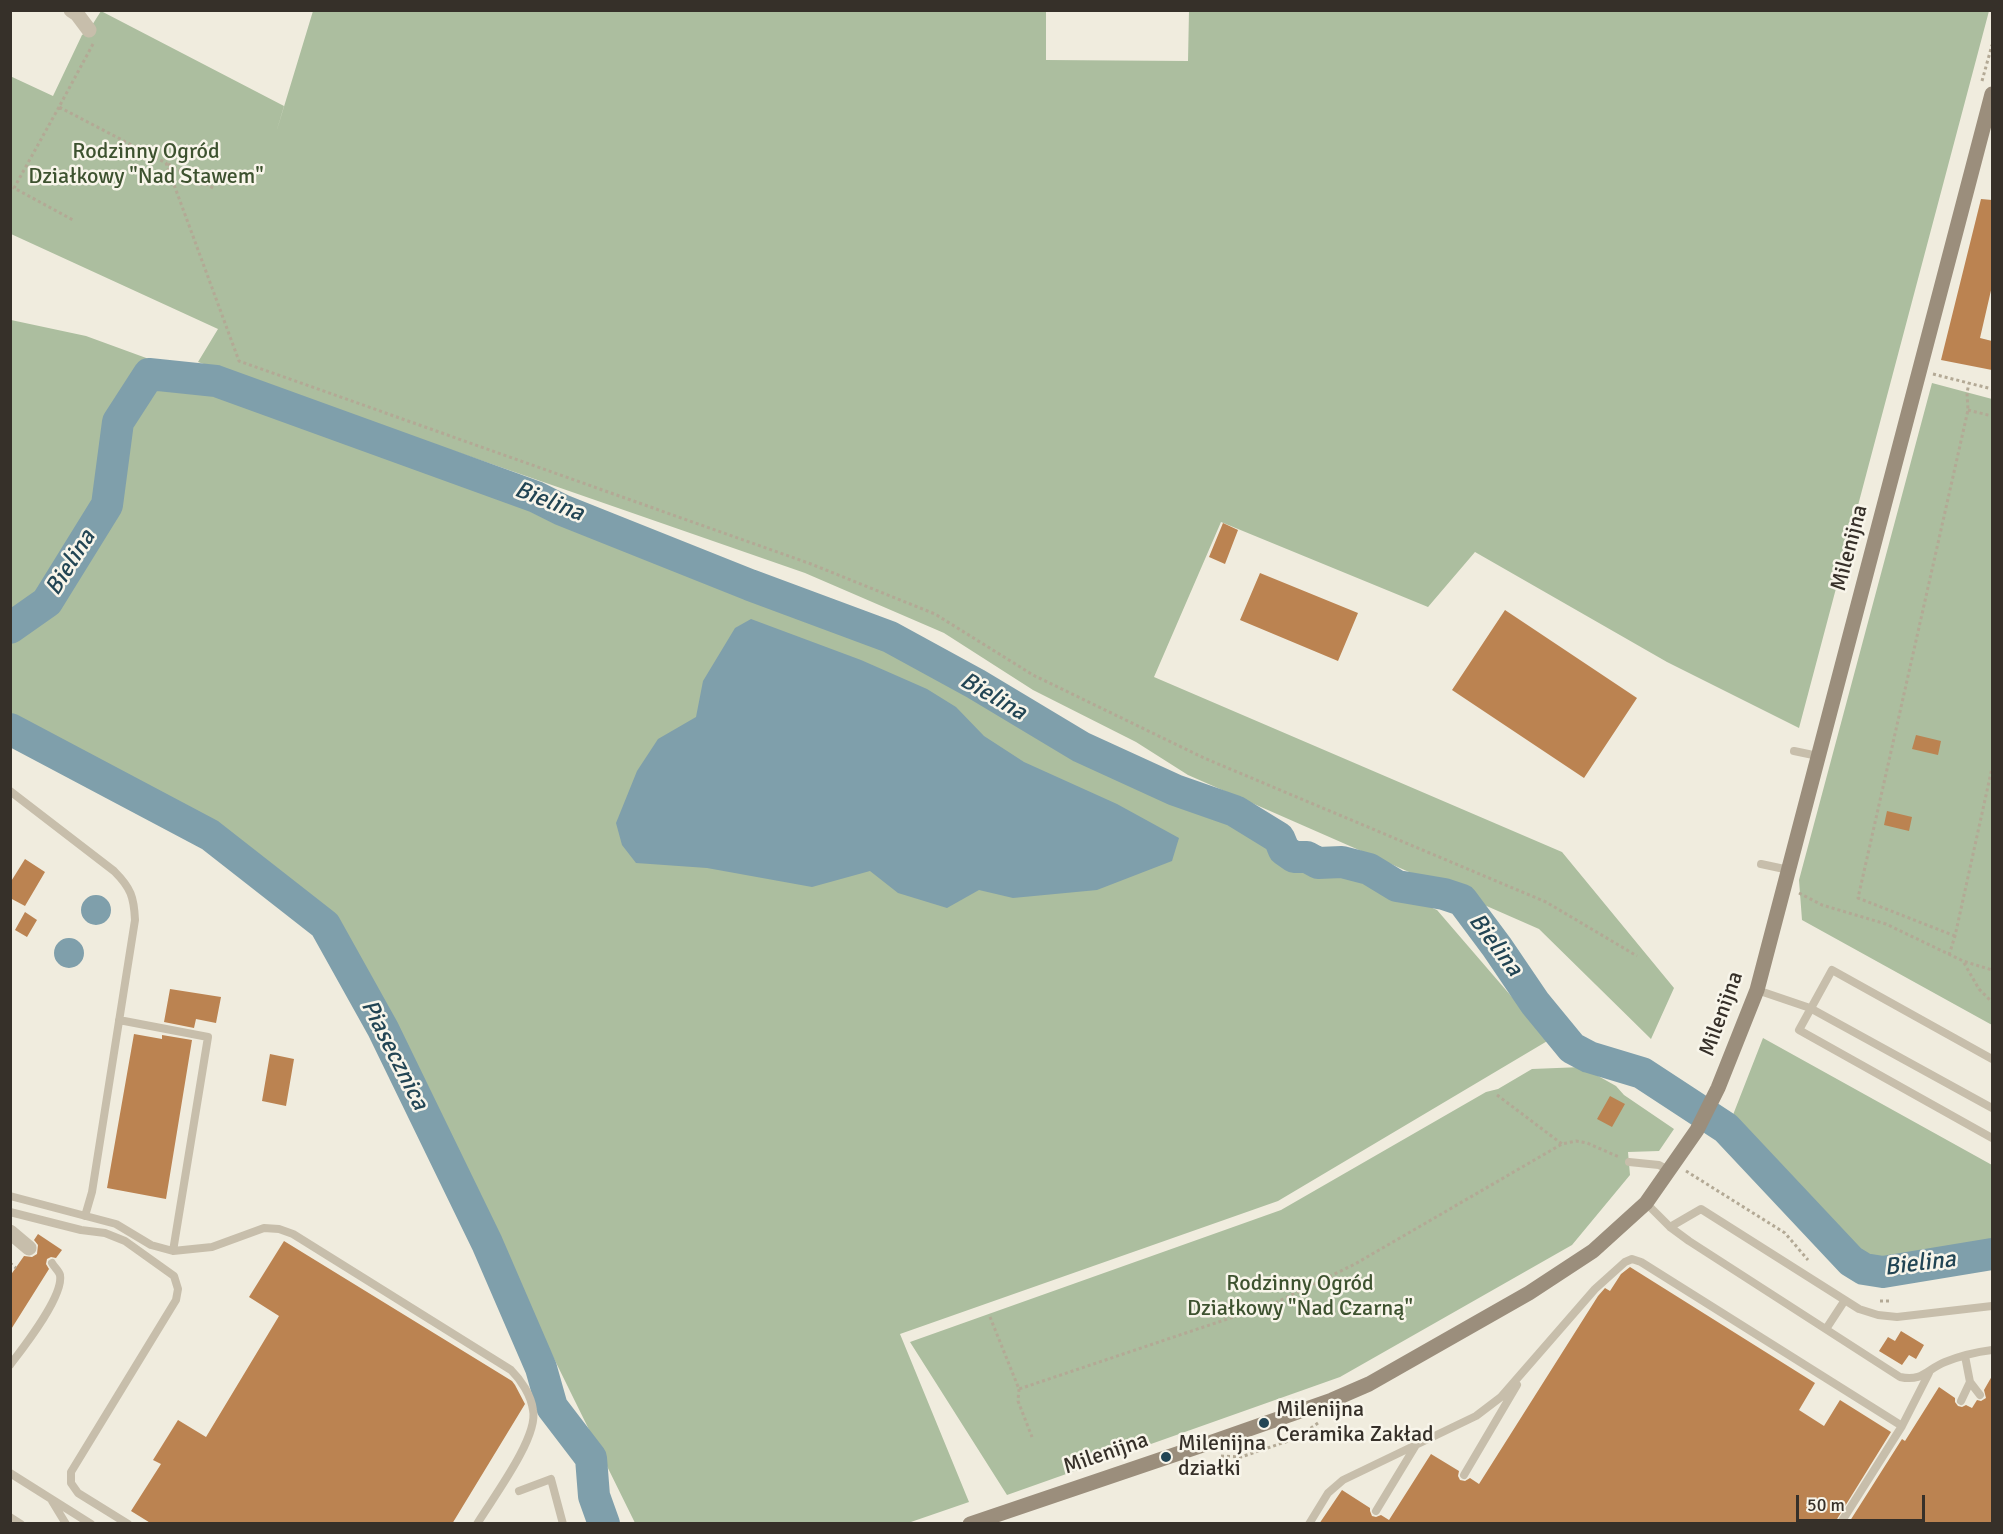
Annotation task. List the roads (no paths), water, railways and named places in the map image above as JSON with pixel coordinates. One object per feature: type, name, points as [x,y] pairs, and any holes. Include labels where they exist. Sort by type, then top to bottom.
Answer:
[{"type":"street","points":[[77,12],[89,30]]},
{"type":"street","name":"Milenijna","points":[[970,1524],[1332,1400],[1369,1384],[1529,1293],[1593,1251],[1646,1203],[1677,1170],[1718,1088],[1757,990],[1992,94]]},
{"type":"street","points":[[10,1232],[29,1248]]},
{"type":"lane","points":[[1794,751],[1818,756]]},
{"type":"lane","points":[[10,791],[114,872],[127,884],[134,901],[135,920],[92,1192],[85,1216]]},
{"type":"lane","points":[[1761,864],[1787,877]]},
{"type":"lane","points":[[1992,1059],[1832,970],[1798,1030],[1992,1138]]},
{"type":"lane","points":[[1757,990],[1810,1008],[1992,1108]]},
{"type":"lane","points":[[119,1020],[208,1036],[173,1251]]},
{"type":"lane","points":[[1629,1162],[1659,1165],[1677,1170]]},
{"type":"lane","points":[[10,1196],[116,1224],[151,1245],[173,1251],[212,1247],[264,1228],[279,1229],[293,1234],[511,1370],[521,1381],[533,1410],[533,1427],[527,1442],[477,1524]]},
{"type":"lane","points":[[1646,1203],[1670,1227],[1689,1241],[1900,1377],[1910,1379],[1929,1373],[1941,1363],[1992,1350]]},
{"type":"lane","points":[[1670,1227],[1701,1209],[1859,1309],[1878,1315],[1898,1317],[1992,1306]]},
{"type":"lane","points":[[10,1212],[81,1230],[105,1233],[125,1241],[174,1276],[178,1289],[176,1300],[70,1473],[71,1483],[78,1493],[128,1524]]},
{"type":"lane","points":[[1309,1524],[1328,1493],[1343,1480],[1476,1416],[1501,1397],[1595,1288],[1625,1262],[1632,1259],[1641,1262],[1902,1426]]},
{"type":"lane","points":[[10,1365],[43,1321],[59,1286],[60,1274],[52,1263]]},
{"type":"lane","points":[[1826,1329],[1845,1300]]},
{"type":"lane","points":[[1965,1356],[1970,1382],[1980,1395]]},
{"type":"lane","points":[[1464,1474],[1529,1365]]},
{"type":"lane","points":[[1840,1524],[1902,1426],[1929,1373]]},
{"type":"lane","points":[[1961,1401],[1970,1382]]},
{"type":"lane","points":[[1376,1511],[1416,1444]]},
{"type":"lane","points":[[10,1473],[91,1524]]},
{"type":"lane","points":[[519,1491],[551,1479],[563,1524]]},
{"type":"lane","points":[[51,1499],[66,1524]]},
{"type":"lane","points":[[10,1517],[21,1524]]},
{"type":"water","points":[[751,619],[861,660],[927,689],[956,707],[984,736],[1024,762],[1117,804],[1179,838],[1172,861],[1097,890],[1013,898],[979,890],[947,908],[898,893],[870,871],[812,887],[707,868],[636,863],[622,845],[616,823],[637,771],[658,739],[696,717],[703,681],[735,628]]},
{"type":"water","points":[[96,895],[107,899],[111,910],[107,921],[96,925],[85,921],[81,910],[85,899]]},
{"type":"water","points":[[69,938],[80,942],[84,953],[80,964],[69,968],[58,964],[54,953],[58,942]]},
{"type":"waterway","name":"Bielina","points":[[10,628],[47,602],[107,505],[118,422],[149,374],[216,381],[536,497],[562,510],[750,585],[890,637],[976,684],[1081,747],[1175,790],[1235,811],[1279,838],[1284,850],[1294,857],[1307,857],[1318,863],[1342,862],[1369,869],[1397,886],[1444,894],[1462,900],[1535,1003],[1572,1048],[1589,1057],[1642,1073],[1726,1128],[1851,1261],[1864,1269],[1883,1272],[1992,1254]]},
{"type":"waterway","name":"Piasecznica","points":[[10,729],[210,835],[325,925],[383,1029],[487,1243],[541,1368],[552,1407],[591,1458],[594,1496],[604,1524]]},
{"type":"place","name":"Milenijna Ceramika Zakład","points":[[1264,1423]]},
{"type":"place","name":"Milenijna działki","points":[[1166,1457]]},
{"type":"park label","name":"Rodzinny Ogród Działkowy \"Nad Stawem\"","points":[[146,164]]},
{"type":"park label","name":"Rodzinny Ogród Działkowy \"Nad Czarną\"","points":[[1300,1296]]}]
